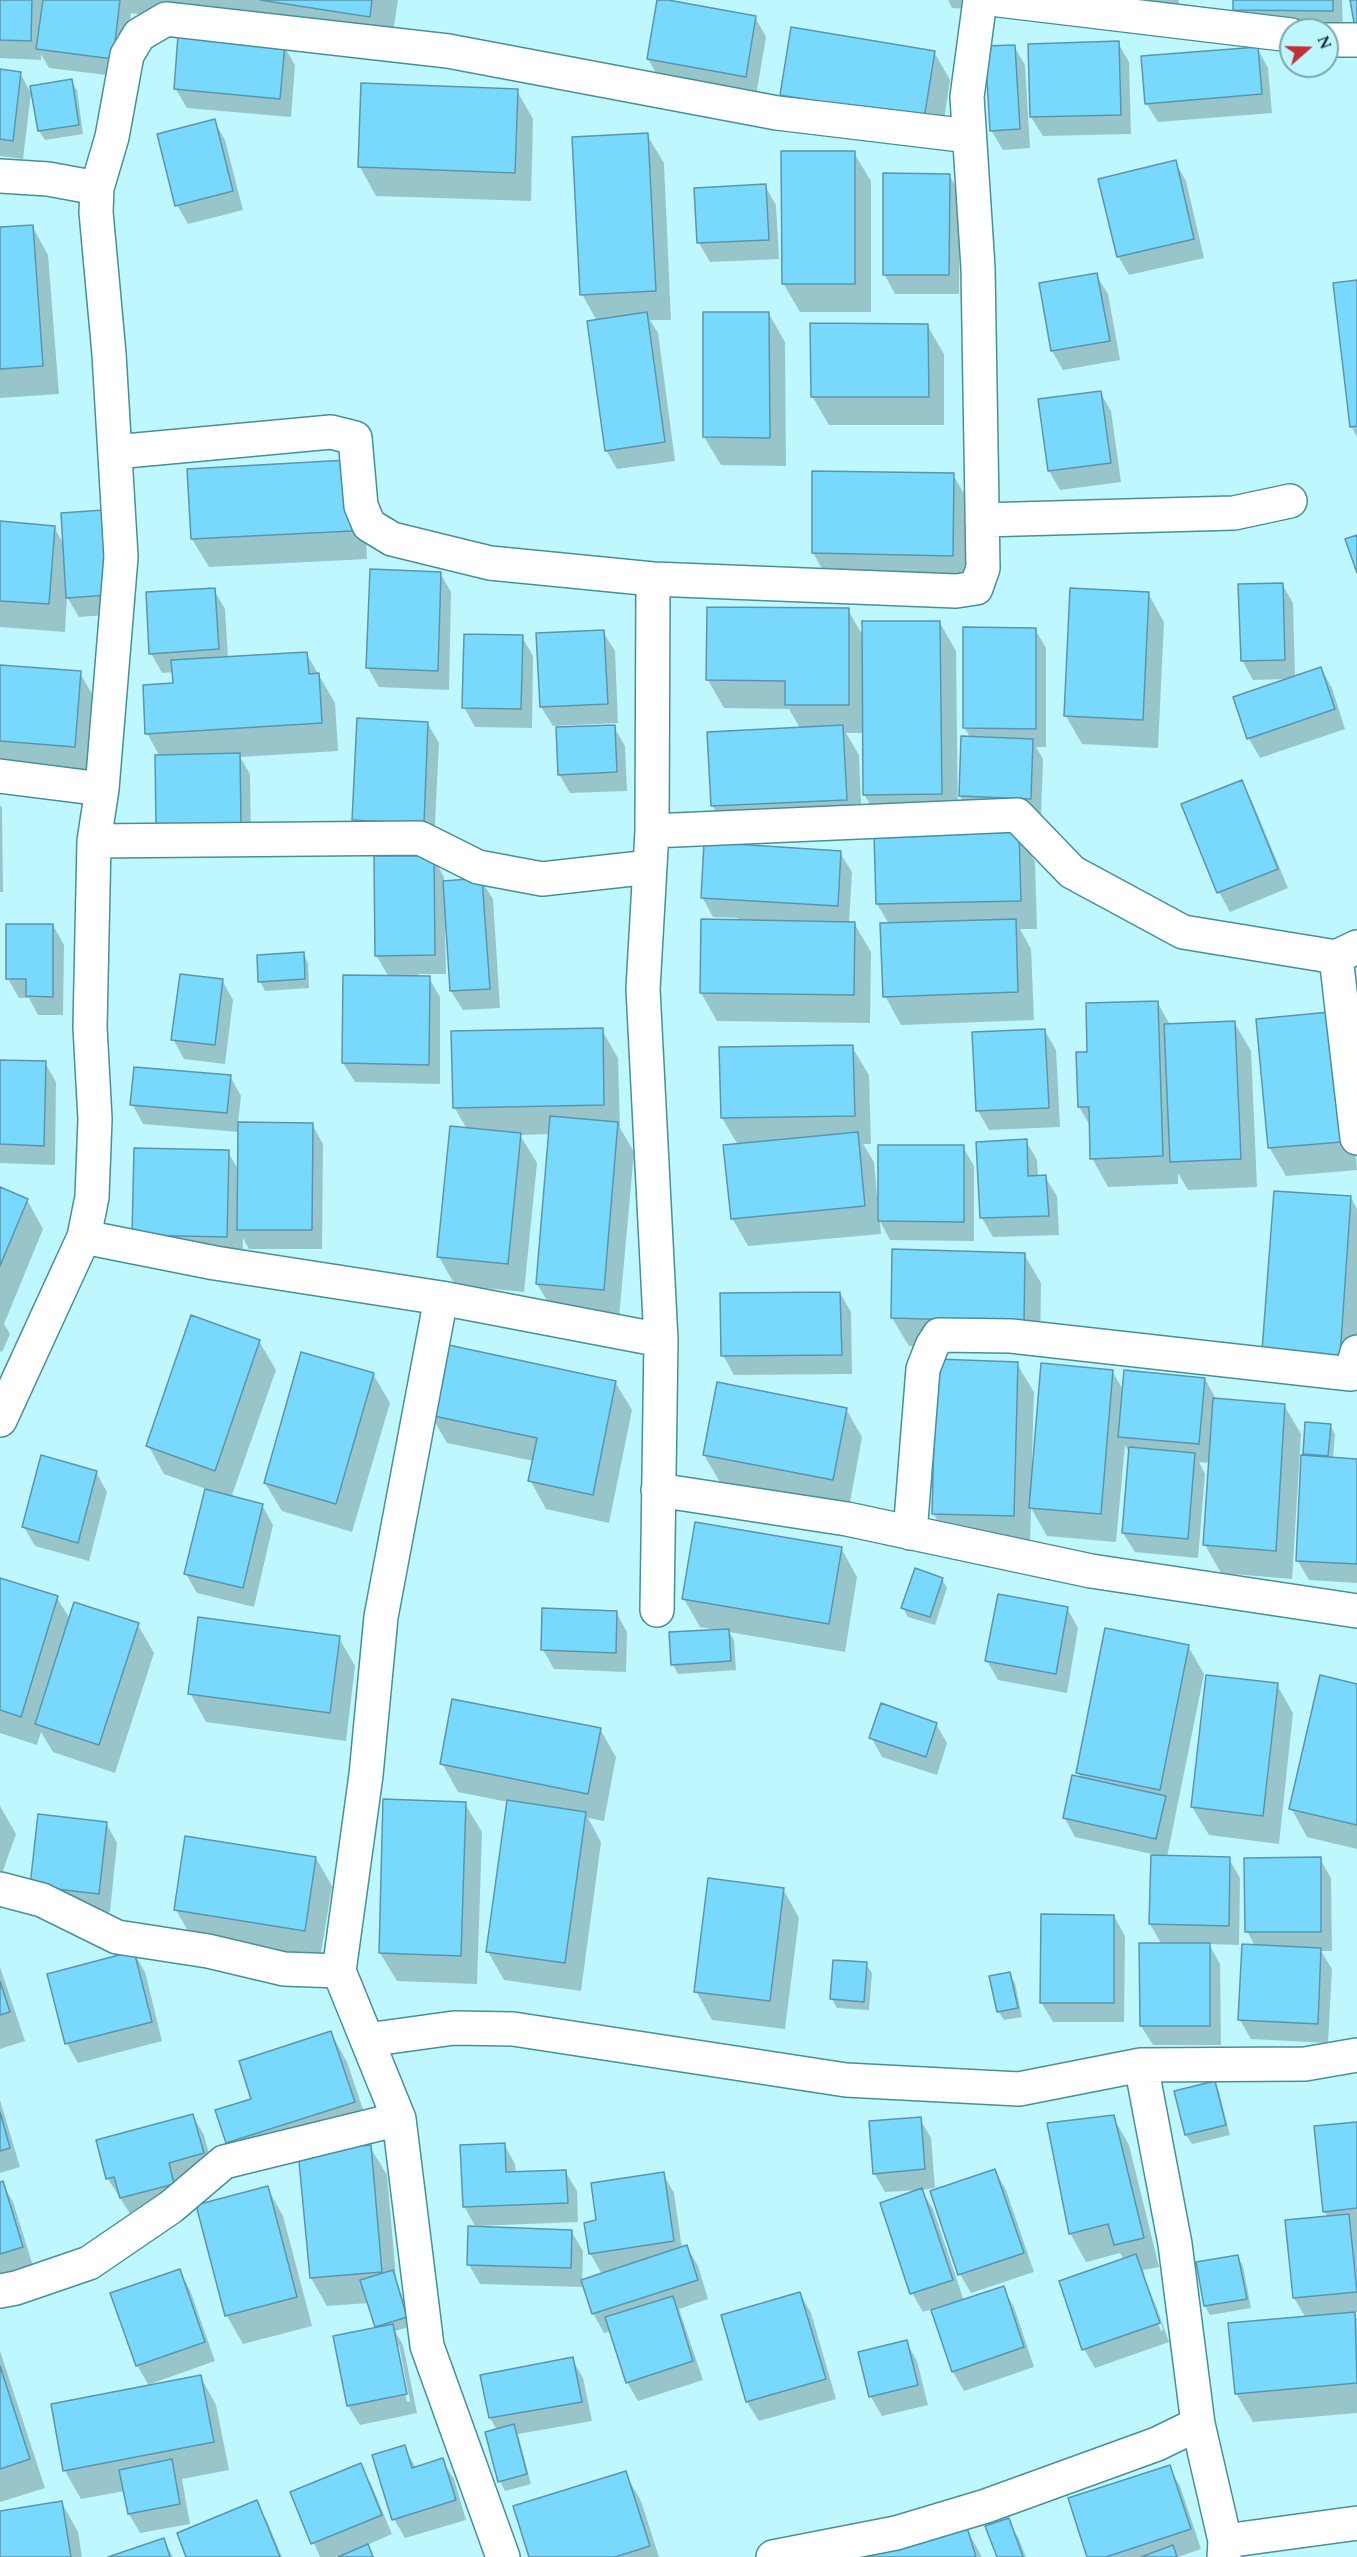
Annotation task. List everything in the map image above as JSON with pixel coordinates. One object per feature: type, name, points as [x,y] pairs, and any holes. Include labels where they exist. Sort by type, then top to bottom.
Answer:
[{"type":"street","points":[[115,452],[331,432],[355,438],[361,506],[369,525],[392,539],[490,563],[653,579],[956,591],[976,588],[983,568],[978,268],[966,97],[980,0]]},
{"type":"street","points":[[999,0],[1279,34]]},
{"type":"street","points":[[0,1420],[10,1376],[84,1237],[92,1197],[94,1119],[90,1027],[94,841],[102,789],[121,557],[109,354],[96,212],[97,188],[112,137],[127,55],[139,35],[166,19],[448,51],[777,113],[969,136]]},
{"type":"street","points":[[1339,40],[1357,40]]},
{"type":"street","points":[[0,176],[48,179],[97,188]]},
{"type":"street","points":[[982,520],[1234,513],[1290,501]]},
{"type":"street","points":[[653,579],[652,831],[643,989],[661,1340],[657,1610]]},
{"type":"street","points":[[0,777],[102,789]]},
{"type":"street","points":[[652,831],[1017,815],[1072,872],[1183,932],[1346,952],[1357,1138]]},
{"type":"street","points":[[94,841],[420,838],[478,867],[542,879],[650,867]]},
{"type":"street","points":[[84,1237],[214,1263],[441,1298],[661,1340]]},
{"type":"street","points":[[441,1298],[381,1617],[366,1775],[339,1971],[399,2119],[427,2346],[502,2557]]},
{"type":"street","points":[[910,1533],[923,1369],[939,1335],[1011,1336],[1351,1374],[1357,1352]]},
{"type":"street","points":[[658,1490],[847,1519],[1090,1571],[1357,1611]]},
{"type":"street","points":[[0,1888],[42,1900],[117,1937],[208,1952],[284,1969],[339,1971]]},
{"type":"street","points":[[367,2040],[454,2028],[513,2029],[846,2080],[1019,2089],[1141,2065],[1305,2064],[1357,2055]]},
{"type":"street","points":[[1141,2065],[1175,2244],[1198,2424],[1225,2549],[1357,2523]]},
{"type":"street","points":[[0,2291],[16,2288],[89,2263],[171,2207],[224,2162],[399,2119]]},
{"type":"street","points":[[786,2556],[896,2533],[986,2506],[1157,2444],[1198,2424]]},
{"type":"building","points":[[0,0],[32,0],[31,41],[0,40]]},
{"type":"building","points":[[43,0],[120,0],[113,59],[36,49]]},
{"type":"building","points":[[260,0],[372,0],[370,17]]},
{"type":"building","points":[[657,0],[756,16],[746,77],[647,59]]},
{"type":"building","points":[[1233,0],[1333,0],[1333,11],[1233,10]]},
{"type":"building","points":[[1350,0],[1357,0],[1357,28],[1355,28]]},
{"type":"building","points":[[791,27],[935,51],[924,119],[780,95]]},
{"type":"building","points":[[178,35],[285,44],[280,99],[174,89]]},
{"type":"building","points":[[1119,41],[1121,115],[1030,117],[1028,44]]},
{"type":"building","points":[[1015,45],[1020,129],[990,131],[985,46]]},
{"type":"building","points":[[1258,47],[1262,94],[1145,104],[1141,56]]},
{"type":"building","points":[[0,69],[21,72],[13,141],[0,139]]},
{"type":"building","points":[[72,79],[79,125],[38,131],[30,86]]},
{"type":"building","points":[[361,83],[518,89],[515,173],[358,167]]},
{"type":"building","points":[[215,119],[233,191],[175,206],[157,134]]},
{"type":"building","points":[[648,133],[656,291],[580,295],[572,137]]},
{"type":"building","points":[[781,151],[855,151],[855,284],[782,284]]},
{"type":"building","points":[[1176,160],[1194,239],[1117,257],[1098,179]]},
{"type":"building","points":[[883,173],[950,174],[949,275],[883,275]]},
{"type":"building","points":[[766,184],[769,240],[697,243],[694,188]]},
{"type":"building","points":[[33,225],[43,366],[0,369],[0,227]]},
{"type":"building","points":[[1097,273],[1110,341],[1051,351],[1039,283]]},
{"type":"building","points":[[1357,280],[1357,426],[1350,427],[1333,283]]},
{"type":"building","points":[[647,312],[665,442],[605,451],[587,321]]},
{"type":"building","points":[[703,312],[769,312],[770,438],[703,437]]},
{"type":"building","points":[[810,323],[928,324],[929,397],[811,397]]},
{"type":"building","points":[[1101,391],[1111,463],[1048,471],[1038,399]]},
{"type":"building","points":[[348,460],[352,531],[191,539],[187,469]]},
{"type":"building","points":[[812,471],[954,473],[953,556],[812,553]]},
{"type":"building","points":[[104,510],[109,595],[66,598],[61,513]]},
{"type":"building","points":[[0,521],[55,526],[49,604],[0,601]]},
{"type":"building","points":[[1357,535],[1357,573],[1345,539]]},
{"type":"building","points":[[370,569],[441,572],[438,671],[366,668]]},
{"type":"building","points":[[1283,583],[1285,660],[1241,661],[1238,584]]},
{"type":"building","points":[[215,588],[219,649],[149,654],[146,592]]},
{"type":"building","points":[[1070,588],[1149,592],[1143,720],[1064,716]]},
{"type":"building","points":[[707,607],[849,608],[849,705],[785,705],[785,681],[706,680]]},
{"type":"building","points":[[862,621],[940,621],[942,794],[863,795]]},
{"type":"building","points":[[963,627],[1036,628],[1036,729],[963,728]]},
{"type":"building","points":[[604,630],[608,704],[540,707],[536,633]]},
{"type":"building","points":[[464,634],[523,635],[521,709],[462,708]]},
{"type":"building","points":[[307,652],[309,674],[319,673],[322,723],[145,734],[143,685],[173,683],[171,660]]},
{"type":"building","points":[[0,665],[81,671],[75,747],[0,741]]},
{"type":"building","points":[[1321,667],[1335,709],[1247,739],[1233,697]]},
{"type":"building","points":[[357,718],[428,722],[424,824],[352,820]]},
{"type":"building","points":[[615,725],[617,772],[558,775],[556,727]]},
{"type":"building","points":[[843,725],[847,800],[711,806],[707,732]]},
{"type":"building","points":[[961,736],[1033,739],[1031,799],[959,796]]},
{"type":"building","points":[[240,753],[241,825],[156,827],[155,755]]},
{"type":"building","points":[[1242,780],[1278,869],[1217,893],[1181,804]]},
{"type":"building","points":[[1019,832],[1021,901],[876,904],[874,835]]},
{"type":"building","points":[[704,842],[841,851],[838,906],[701,898]]},
{"type":"building","points":[[374,856],[434,856],[435,955],[375,956]]},
{"type":"building","points":[[482,878],[490,989],[450,991],[443,881]]},
{"type":"building","points":[[701,919],[855,922],[854,995],[700,993]]},
{"type":"building","points":[[1016,919],[1018,992],[883,997],[880,923]]},
{"type":"building","points":[[6,924],[53,924],[53,997],[26,996],[26,979],[6,979]]},
{"type":"building","points":[[304,952],[305,979],[258,982],[257,955]]},
{"type":"building","points":[[180,974],[223,979],[215,1045],[171,1040]]},
{"type":"building","points":[[343,975],[430,976],[429,1065],[342,1063]]},
{"type":"building","points":[[1158,1001],[1163,1156],[1090,1159],[1089,1107],[1078,1107],[1076,1052],[1087,1052],[1086,1003]]},
{"type":"building","points":[[1330,1012],[1342,1142],[1268,1148],[1256,1019]]},
{"type":"building","points":[[1235,1021],[1241,1159],[1170,1162],[1164,1024]]},
{"type":"building","points":[[603,1028],[604,1105],[453,1108],[451,1031]]},
{"type":"building","points":[[1045,1029],[1049,1108],[976,1111],[972,1032]]},
{"type":"building","points":[[853,1045],[855,1116],[721,1118],[719,1047]]},
{"type":"building","points":[[0,1060],[46,1061],[44,1146],[0,1144]]},
{"type":"building","points":[[134,1067],[231,1075],[227,1113],[130,1105]]},
{"type":"building","points":[[550,1116],[618,1122],[604,1290],[536,1284]]},
{"type":"building","points":[[238,1122],[313,1123],[312,1230],[237,1230]]},
{"type":"building","points":[[450,1126],[521,1133],[508,1264],[437,1257]]},
{"type":"building","points":[[858,1132],[865,1206],[731,1219],[723,1145]]},
{"type":"building","points":[[1027,1139],[1028,1176],[1046,1175],[1049,1216],[980,1218],[976,1142]]},
{"type":"building","points":[[878,1145],[964,1145],[964,1222],[878,1221]]},
{"type":"building","points":[[134,1148],[229,1150],[227,1237],[132,1235]]},
{"type":"building","points":[[0,1187],[28,1199],[0,1266]]},
{"type":"building","points":[[1274,1191],[1351,1196],[1340,1357],[1262,1351]]},
{"type":"building","points":[[892,1249],[1025,1253],[1024,1322],[891,1318]]},
{"type":"building","points":[[840,1292],[842,1355],[721,1356],[720,1293]]},
{"type":"building","points":[[191,1315],[260,1340],[215,1471],[146,1446]]},
{"type":"building","points":[[444,1344],[616,1381],[593,1495],[528,1481],[537,1438],[429,1415]]},
{"type":"building","points":[[301,1352],[374,1373],[336,1504],[264,1483]]},
{"type":"building","points":[[936,1359],[1018,1362],[1014,1516],[932,1514]]},
{"type":"building","points":[[1041,1363],[1113,1370],[1101,1514],[1029,1508]]},
{"type":"building","points":[[1124,1370],[1205,1378],[1199,1444],[1118,1437]]},
{"type":"building","points":[[717,1382],[847,1408],[833,1480],[703,1455]]},
{"type":"building","points":[[1213,1398],[1285,1404],[1276,1551],[1203,1545]]},
{"type":"building","points":[[1305,1422],[1331,1424],[1328,1456],[1303,1454]]},
{"type":"building","points":[[1129,1447],[1195,1453],[1188,1539],[1122,1533]]},
{"type":"building","points":[[41,1455],[97,1471],[78,1543],[22,1527]]},
{"type":"building","points":[[1301,1455],[1357,1459],[1357,1564],[1296,1561]]},
{"type":"building","points":[[205,1489],[263,1504],[243,1588],[184,1574]]},
{"type":"building","points":[[695,1522],[842,1547],[829,1624],[682,1599]]},
{"type":"building","points":[[915,1568],[943,1578],[930,1617],[901,1608]]},
{"type":"building","points":[[0,1578],[58,1596],[21,1717],[0,1710]]},
{"type":"building","points":[[998,1594],[1068,1607],[1056,1674],[985,1661]]},
{"type":"building","points":[[74,1602],[139,1623],[99,1745],[35,1724]]},
{"type":"building","points":[[542,1608],[617,1611],[616,1653],[541,1650]]},
{"type":"building","points":[[198,1617],[340,1636],[330,1713],[188,1694]]},
{"type":"building","points":[[1105,1628],[1189,1645],[1160,1790],[1076,1773]]},
{"type":"building","points":[[729,1629],[731,1661],[671,1665],[669,1632]]},
{"type":"building","points":[[1206,1675],[1278,1683],[1263,1816],[1191,1807]]},
{"type":"building","points":[[1320,1675],[1357,1684],[1357,1825],[1289,1809]]},
{"type":"building","points":[[452,1699],[601,1728],[588,1794],[440,1764]]},
{"type":"building","points":[[881,1703],[937,1723],[926,1757],[869,1738]]},
{"type":"building","points":[[1072,1775],[1166,1796],[1156,1839],[1063,1818]]},
{"type":"building","points":[[383,1799],[466,1802],[461,1956],[379,1953]]},
{"type":"building","points":[[507,1800],[586,1812],[565,1963],[486,1952]]},
{"type":"building","points":[[38,1814],[107,1822],[99,1894],[30,1886]]},
{"type":"building","points":[[185,1836],[316,1857],[305,1931],[174,1910]]},
{"type":"building","points":[[1151,1855],[1230,1857],[1229,1926],[1149,1924]]},
{"type":"building","points":[[1321,1857],[1321,1932],[1245,1932],[1244,1858]]},
{"type":"building","points":[[708,1878],[784,1888],[770,2001],[694,1992]]},
{"type":"building","points":[[1041,1914],[1114,1915],[1114,2003],[1040,2003]]},
{"type":"building","points":[[1139,1943],[1210,1943],[1210,2026],[1140,2026]]},
{"type":"building","points":[[1242,1944],[1321,1948],[1318,2024],[1238,2020]]},
{"type":"building","points":[[134,1951],[152,2022],[65,2044],[47,1974]]},
{"type":"building","points":[[833,1960],[867,1962],[864,2002],[830,1999]]},
{"type":"building","points":[[1010,1972],[1018,2008],[997,2012],[989,1976]]},
{"type":"building","points":[[0,1981],[10,2012],[0,2015]]},
{"type":"building","points":[[331,2031],[355,2102],[226,2143],[215,2110],[251,2099],[239,2061]]},
{"type":"building","points":[[1215,2081],[1226,2125],[1185,2135],[1174,2091]]},
{"type":"building","points":[[0,2112],[10,2148],[0,2151]]},
{"type":"building","points":[[193,2114],[204,2153],[169,2163],[174,2184],[120,2198],[114,2177],[106,2179],[96,2140]]},
{"type":"building","points":[[1114,2115],[1144,2238],[1114,2245],[1108,2224],[1069,2234],[1047,2123]]},
{"type":"building","points":[[921,2117],[925,2169],[873,2174],[869,2121]]},
{"type":"building","points":[[1357,2122],[1357,2208],[1323,2212],[1314,2126]]},
{"type":"building","points":[[505,2143],[506,2172],[566,2170],[568,2203],[463,2207],[460,2145]]},
{"type":"building","points":[[371,2145],[382,2272],[310,2278],[298,2151]]},
{"type":"building","points":[[995,2169],[1024,2253],[958,2275],[930,2191]]},
{"type":"building","points":[[664,2172],[674,2241],[589,2254],[584,2223],[596,2220],[591,2183]]},
{"type":"building","points":[[3,2181],[23,2247],[0,2254],[0,2182]]},
{"type":"building","points":[[268,2186],[297,2297],[225,2316],[196,2205]]},
{"type":"building","points":[[922,2188],[953,2280],[910,2294],[880,2203]]},
{"type":"building","points":[[1349,2214],[1357,2292],[1293,2298],[1285,2220]]},
{"type":"building","points":[[468,2226],[572,2230],[571,2268],[467,2265]]},
{"type":"building","points":[[687,2245],[698,2280],[592,2314],[581,2280]]},
{"type":"building","points":[[1136,2254],[1160,2323],[1082,2350],[1059,2281]]},
{"type":"building","points":[[1238,2255],[1247,2299],[1204,2306],[1196,2262]]},
{"type":"building","points":[[180,2269],[205,2342],[136,2366],[110,2293]]},
{"type":"building","points":[[393,2270],[407,2317],[375,2327],[360,2280]]},
{"type":"building","points":[[1004,2286],[1024,2347],[952,2372],[931,2310]]},
{"type":"building","points":[[800,2292],[826,2379],[746,2402],[721,2315]]},
{"type":"building","points":[[673,2296],[693,2361],[626,2383],[605,2317]]},
{"type":"building","points":[[1355,2312],[1357,2383],[1235,2394],[1228,2323]]},
{"type":"building","points":[[393,2324],[407,2394],[347,2406],[333,2336]]},
{"type":"building","points":[[907,2340],[918,2385],[869,2397],[858,2352]]},
{"type":"building","points":[[573,2357],[582,2402],[489,2418],[480,2375]]},
{"type":"building","points":[[0,2366],[30,2459],[0,2469]]},
{"type":"building","points":[[201,2375],[214,2442],[63,2471],[51,2404]]},
{"type":"building","points":[[514,2424],[527,2474],[498,2482],[485,2432]]},
{"type":"building","points":[[405,2445],[412,2468],[443,2458],[456,2500],[392,2520],[372,2455]]},
{"type":"building","points":[[172,2459],[180,2504],[128,2514],[119,2470]]},
{"type":"building","points":[[361,2463],[382,2515],[311,2544],[290,2492]]},
{"type":"building","points":[[1170,2465],[1191,2529],[1106,2557],[1087,2557],[1068,2498]]},
{"type":"building","points":[[626,2471],[650,2546],[615,2557],[529,2557],[513,2506]]},
{"type":"building","points":[[257,2500],[280,2557],[186,2557],[177,2533]]},
{"type":"building","points":[[62,2501],[71,2557],[0,2557],[0,2511]]},
{"type":"building","points":[[1009,2518],[1023,2557],[997,2557],[985,2526]]},
{"type":"building","points":[[966,2524],[976,2557],[858,2557]]},
{"type":"building","points":[[164,2538],[170,2557],[108,2557]]},
{"type":"building","points":[[368,2544],[373,2557],[338,2557]]},
{"type":"building","points":[[1173,2545],[1177,2557],[1141,2557]]}]
